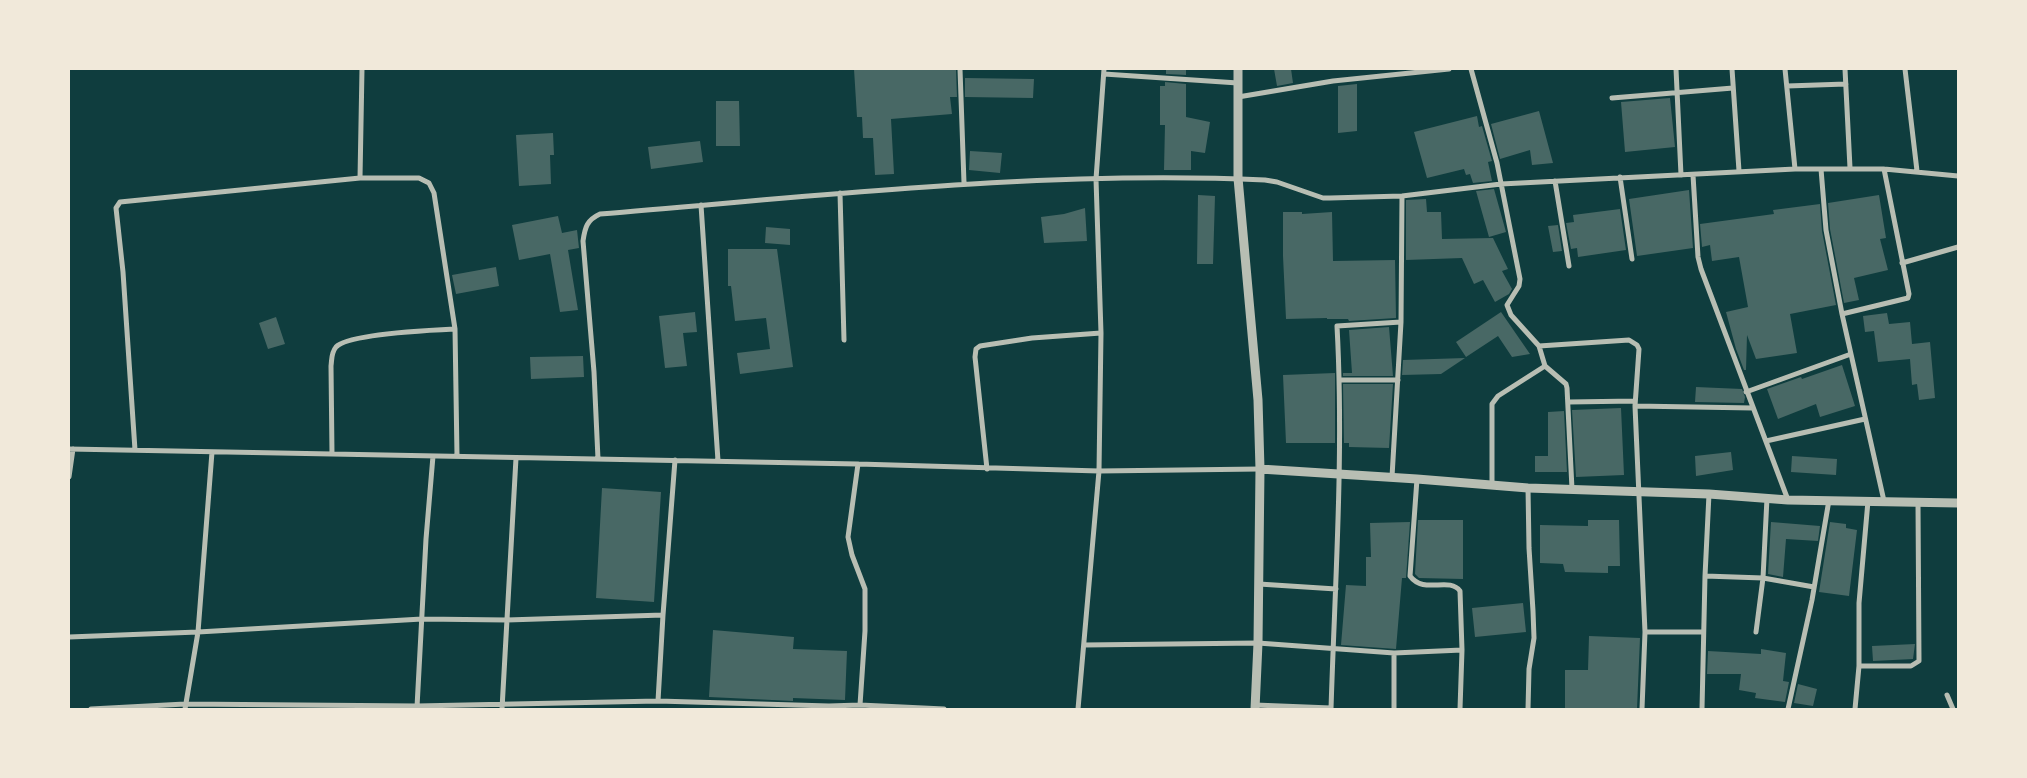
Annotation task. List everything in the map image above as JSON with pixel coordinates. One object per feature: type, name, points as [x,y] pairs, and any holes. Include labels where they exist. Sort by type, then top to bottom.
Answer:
[{"type":"street","points":[[360,178],[362,69]]},
{"type":"street","points":[[960,69],[964,183]]},
{"type":"street","points":[[1238,69],[1238,178],[1257,392],[1260,469],[1258,643],[1255,707],[1331,708],[1340,475],[1338,326],[1402,322]]},
{"type":"street","points":[[1238,97],[1388,72],[1449,69]]},
{"type":"street","points":[[1471,69],[1486,118],[1520,279],[1519,286],[1507,305],[1511,315],[1539,346],[1545,366],[1566,384],[1569,402],[1572,489]]},
{"type":"street","points":[[1676,69],[1679,94],[1681,175]]},
{"type":"street","points":[[1732,69],[1739,171]]},
{"type":"street","points":[[1785,69],[1795,169]]},
{"type":"street","points":[[1845,69],[1850,168]]},
{"type":"street","points":[[1905,69],[1917,171]]},
{"type":"street","points":[[1078,709],[1099,471],[1101,333],[1096,179],[1104,71],[1238,83]]},
{"type":"street","points":[[1787,86],[1846,84]]},
{"type":"street","points":[[1612,98],[1679,94],[1733,88]]},
{"type":"street","points":[[598,459],[594,372],[583,241],[585,228],[590,218],[600,214],[964,183],[1096,179],[1238,178],[1272,180],[1323,198],[1402,196],[1501,184],[1795,169],[1884,169],[1958,176]]},
{"type":"street","points":[[1842,314],[1908,298],[1909,294],[1884,169]]},
{"type":"street","points":[[1821,170],[1826,230],[1842,314],[1884,501]]},
{"type":"street","points":[[1693,175],[1698,257],[1701,268],[1788,500]]},
{"type":"street","points":[[1620,177],[1632,259]]},
{"type":"street","points":[[135,450],[123,272],[116,208],[120,202],[360,178],[419,178],[429,183],[434,193],[455,329],[457,456]]},
{"type":"street","points":[[1555,181],[1569,266]]},
{"type":"street","points":[[840,193],[844,340]]},
{"type":"street","points":[[1392,477],[1402,322],[1402,196]]},
{"type":"street","points":[[701,205],[718,461]]},
{"type":"street","points":[[1902,263],[1958,247]]},
{"type":"street","points":[[332,454],[331,366],[332,353],[336,346],[346,341],[404,333],[455,329]]},
{"type":"street","points":[[987,469],[976,366],[976,349],[980,346],[1032,338],[1101,333]]},
{"type":"street","points":[[1539,346],[1629,340],[1637,345],[1639,354],[1635,403],[1645,632],[1642,709]]},
{"type":"street","points":[[1746,392],[1851,354]]},
{"type":"street","points":[[1492,485],[1492,404],[1498,396],[1545,366]]},
{"type":"street","points":[[1340,380],[1398,380]]},
{"type":"street","points":[[1569,402],[1753,408]]},
{"type":"street","points":[[1766,441],[1866,419]]},
{"type":"street","points":[[69,477],[71,449],[675,460],[1099,471],[1260,469],[1418,478],[1528,488],[1709,494],[1788,500],[1958,503]]},
{"type":"street","points":[[185,707],[198,632],[212,452]]},
{"type":"street","points":[[417,708],[433,456]]},
{"type":"street","points":[[502,707],[516,458]]},
{"type":"street","points":[[658,701],[675,460]]},
{"type":"street","points":[[858,464],[848,537],[852,555],[865,589],[865,631],[860,705]]},
{"type":"street","points":[[1418,478],[1410,576],[1415,582],[1422,585],[1452,585],[1459,588],[1461,594],[1462,650],[1460,709]]},
{"type":"street","points":[[1528,488],[1529,548],[1534,611],[1534,638],[1529,669],[1528,709]]},
{"type":"street","points":[[1702,709],[1704,576],[1709,494]]},
{"type":"street","points":[[1756,632],[1763,578],[1767,498]]},
{"type":"street","points":[[1788,709],[1814,587],[1829,500]]},
{"type":"street","points":[[1855,709],[1859,666],[1859,603],[1868,501]]},
{"type":"street","points":[[1859,666],[1911,666],[1919,661],[1918,503]]},
{"type":"street","points":[[1704,576],[1763,578],[1814,587]]},
{"type":"street","points":[[1259,584],[1336,589]]},
{"type":"street","points":[[69,637],[198,632],[422,619],[507,620],[663,614]]},
{"type":"street","points":[[1645,632],[1703,632]]},
{"type":"street","points":[[1084,645],[1258,643],[1394,653],[1462,650]]},
{"type":"street","points":[[1394,653],[1394,709]]},
{"type":"street","points":[[1948,695],[1953,709]]},
{"type":"street","points":[[91,709],[185,707],[502,707],[658,701],[829,706],[860,705],[944,709]]},
{"type":"building","points":[[854,69],[956,69],[957,97],[950,97],[952,114],[891,119],[894,174],[875,175],[873,138],[863,138],[862,117],[857,117]]},
{"type":"building","points":[[1166,69],[1186,69],[1186,75],[1166,74]]},
{"type":"building","points":[[1274,69],[1291,69],[1293,83],[1277,86]]},
{"type":"building","points":[[965,78],[1034,79],[1033,98],[965,97]]},
{"type":"building","points":[[1165,82],[1186,84],[1186,117],[1210,122],[1205,153],[1191,151],[1191,170],[1164,170],[1165,125],[1160,125],[1160,86],[1165,86]]},
{"type":"building","points":[[1357,84],[1357,131],[1338,133],[1338,86]]},
{"type":"building","points":[[1670,98],[1675,147],[1625,152],[1621,102]]},
{"type":"building","points":[[716,101],[739,101],[740,146],[716,146]]},
{"type":"building","points":[[1539,111],[1553,163],[1532,165],[1530,150],[1500,159],[1491,124]]},
{"type":"building","points":[[1477,116],[1479,127],[1482,126],[1492,161],[1488,162],[1492,181],[1473,183],[1470,174],[1466,175],[1464,169],[1427,178],[1414,132]]},
{"type":"building","points":[[553,133],[554,155],[550,155],[551,184],[519,186],[516,135]]},
{"type":"building","points":[[700,141],[703,162],[651,169],[648,147]]},
{"type":"building","points":[[970,151],[1002,153],[1000,173],[969,170]]},
{"type":"building","points":[[1494,189],[1506,232],[1489,237],[1476,191]]},
{"type":"building","points":[[1689,190],[1693,248],[1637,256],[1629,199]]},
{"type":"building","points":[[1198,195],[1215,196],[1213,264],[1197,264]]},
{"type":"building","points":[[1879,195],[1886,238],[1880,239],[1888,270],[1854,278],[1859,300],[1844,303],[1830,229],[1828,203]]},
{"type":"building","points":[[1426,199],[1427,212],[1441,212],[1442,239],[1493,238],[1508,269],[1502,271],[1512,289],[1509,294],[1495,302],[1483,280],[1474,284],[1462,258],[1406,260],[1406,200]]},
{"type":"building","points":[[1820,204],[1822,231],[1836,305],[1790,314],[1797,353],[1756,359],[1747,335],[1746,370],[1744,370],[1726,312],[1748,307],[1739,257],[1712,261],[1710,245],[1702,247],[1700,224],[1774,214],[1773,210]]},
{"type":"building","points":[[1085,208],[1087,241],[1044,243],[1041,217],[1064,214]]},
{"type":"building","points":[[1620,209],[1626,250],[1578,257],[1577,248],[1571,249],[1566,223],[1574,222],[1573,215]]},
{"type":"building","points":[[1283,212],[1302,212],[1302,214],[1332,212],[1333,261],[1395,260],[1396,318],[1349,321],[1348,319],[1327,318],[1286,319]]},
{"type":"building","points":[[558,216],[562,233],[577,230],[579,248],[568,250],[578,310],[560,312],[550,254],[519,260],[512,225]]},
{"type":"building","points":[[1558,225],[1562,251],[1553,252],[1548,226]]},
{"type":"building","points":[[766,227],[790,229],[790,245],[765,243]]},
{"type":"building","points":[[728,249],[777,249],[793,367],[740,374],[737,353],[770,349],[766,318],[735,321],[731,286],[728,286]]},
{"type":"building","points":[[496,267],[499,286],[456,294],[452,275]]},
{"type":"building","points":[[695,312],[697,332],[683,333],[687,366],[665,368],[659,316]]},
{"type":"building","points":[[1501,312],[1530,354],[1512,357],[1498,336],[1466,357],[1456,342]]},
{"type":"building","points":[[1887,313],[1889,324],[1910,322],[1912,344],[1930,342],[1935,398],[1919,400],[1917,384],[1912,385],[1910,359],[1878,362],[1874,331],[1865,332],[1863,316]]},
{"type":"building","points":[[276,317],[285,344],[268,349],[259,323]]},
{"type":"building","points":[[1389,327],[1393,376],[1343,376],[1343,373],[1352,373],[1349,330]]},
{"type":"building","points":[[583,356],[584,377],[531,379],[530,357]]},
{"type":"building","points":[[1465,358],[1441,374],[1402,375],[1403,360]]},
{"type":"building","points":[[1842,365],[1855,406],[1820,417],[1816,404],[1778,419],[1767,389]]},
{"type":"building","points":[[1335,373],[1335,443],[1286,443],[1283,375]]},
{"type":"building","points":[[1343,384],[1393,384],[1389,448],[1349,447],[1349,443],[1344,443]]},
{"type":"building","points":[[1696,387],[1742,389],[1745,397],[1744,403],[1695,402]]},
{"type":"building","points":[[1621,408],[1624,475],[1576,477],[1572,410]]},
{"type":"building","points":[[1564,411],[1567,472],[1535,472],[1535,456],[1548,456],[1548,412]]},
{"type":"building","points":[[1731,452],[1733,470],[1696,476],[1695,456]]},
{"type":"building","points":[[1792,456],[1837,459],[1836,475],[1791,472]]},
{"type":"building","points":[[602,488],[661,492],[654,602],[596,598]]},
{"type":"building","points":[[1418,520],[1463,520],[1463,579],[1419,578],[1415,574]]},
{"type":"building","points":[[1588,520],[1619,520],[1620,566],[1608,566],[1608,573],[1565,572],[1563,564],[1540,563],[1540,525],[1588,526]]},
{"type":"building","points":[[1410,522],[1406,578],[1402,578],[1396,649],[1341,645],[1346,585],[1366,586],[1366,557],[1371,557],[1370,523]]},
{"type":"building","points":[[1771,522],[1820,526],[1818,541],[1786,539],[1783,577],[1768,574]]},
{"type":"building","points":[[1830,522],[1846,524],[1846,528],[1857,530],[1849,596],[1819,592]]},
{"type":"building","points":[[1523,603],[1526,632],[1475,637],[1472,608]]},
{"type":"building","points":[[713,630],[794,637],[793,649],[847,651],[845,700],[793,698],[793,701],[709,697]]},
{"type":"building","points":[[1589,636],[1640,638],[1637,709],[1565,709],[1565,670],[1588,670]]},
{"type":"building","points":[[1915,644],[1913,659],[1873,661],[1872,646]]},
{"type":"building","points":[[1761,649],[1786,653],[1783,681],[1789,682],[1785,702],[1755,698],[1756,693],[1739,690],[1741,674],[1707,674],[1708,651],[1761,654]]},
{"type":"building","points":[[1798,684],[1817,689],[1813,706],[1794,703]]}]
